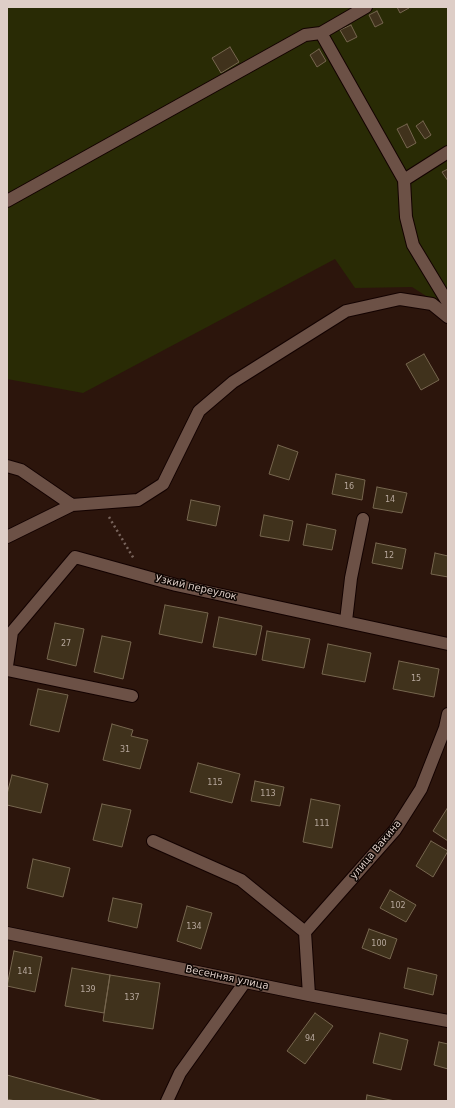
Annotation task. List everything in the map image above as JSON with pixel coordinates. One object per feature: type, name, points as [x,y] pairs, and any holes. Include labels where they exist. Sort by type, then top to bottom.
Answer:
[{"type":"street","points":[[7,201],[304,35],[322,33],[366,7]]},
{"type":"street","points":[[322,33],[404,180],[406,217],[413,246],[448,303]]},
{"type":"street","points":[[404,180],[448,152]]},
{"type":"street","points":[[7,538],[72,505],[102,504],[138,500],[163,484],[199,411],[233,382],[346,311],[400,299],[432,304],[448,317]]},
{"type":"street","points":[[7,466],[21,470],[72,505]]},
{"type":"street","points":[[346,622],[351,578],[363,519]]},
{"type":"street","name":"Узкий переулок","points":[[7,666],[12,632],[75,557],[176,585],[448,644]]},
{"type":"street","points":[[7,670],[132,696]]},
{"type":"street","name":"улица Вакина","points":[[305,932],[395,830],[421,790],[445,728],[448,714]]},
{"type":"street","points":[[153,841],[240,880],[305,932],[309,995]]},
{"type":"street","name":"Весенняя улица","points":[[7,933],[309,995],[448,1021]]},
{"type":"street","points":[[167,1101],[180,1073],[245,982]]},
{"type":"path","points":[[102,504],[144,576]]},
{"type":"green space","points":[[7,7],[448,7],[448,310],[412,287],[355,288],[335,259],[83,393],[7,379]]},
{"type":"building","points":[[397,7],[409,7],[409,8],[400,13]]},
{"type":"building","points":[[377,11],[383,23],[375,27],[369,15]]},
{"type":"building","points":[[351,25],[357,37],[347,42],[340,30]]},
{"type":"building","points":[[230,47],[239,62],[221,73],[212,58]]},
{"type":"building","points":[[319,49],[326,61],[317,67],[310,55]]},
{"type":"building","points":[[423,121],[431,135],[425,139],[416,126]]},
{"type":"building","points":[[407,124],[416,143],[407,148],[397,129]]},
{"type":"building","points":[[448,169],[448,181],[442,172]]},
{"type":"building","points":[[424,354],[439,380],[421,390],[406,364]]},
{"type":"building","points":[[278,445],[298,452],[289,480],[269,474]]},
{"type":"building","points":[[336,474],[365,480],[362,500],[332,494]]},
{"type":"building","points":[[377,487],[407,493],[402,513],[373,508]]},
{"type":"building","points":[[191,500],[220,506],[216,526],[187,520]]},
{"type":"building","points":[[264,515],[293,521],[289,541],[260,536]]},
{"type":"building","points":[[307,524],[336,530],[332,550],[303,545]]},
{"type":"building","points":[[376,543],[406,549],[402,569],[372,563]]},
{"type":"building","points":[[435,553],[448,556],[448,577],[431,574]]},
{"type":"building","points":[[165,605],[208,613],[202,643],[159,634]]},
{"type":"building","points":[[219,617],[262,626],[256,655],[213,647]]},
{"type":"building","points":[[55,623],[84,629],[76,666],[47,659]]},
{"type":"building","points":[[267,631],[310,639],[304,668],[262,660]]},
{"type":"building","points":[[102,636],[131,642],[123,679],[94,672]]},
{"type":"building","points":[[328,644],[371,653],[365,682],[322,674]]},
{"type":"building","points":[[399,661],[439,669],[434,697],[393,689]]},
{"type":"building","points":[[38,689],[68,695],[59,732],[30,725]]},
{"type":"building","points":[[112,724],[133,730],[131,736],[148,740],[140,769],[103,760]]},
{"type":"building","points":[[198,763],[240,774],[232,803],[190,792]]},
{"type":"building","points":[[12,775],[48,784],[41,813],[7,805],[7,794]]},
{"type":"building","points":[[255,781],[284,787],[280,806],[251,801]]},
{"type":"building","points":[[311,799],[340,805],[332,848],[303,842]]},
{"type":"building","points":[[102,804],[131,810],[122,847],[93,840]]},
{"type":"building","points":[[448,807],[448,841],[433,831]]},
{"type":"building","points":[[431,841],[448,851],[433,877],[416,866]]},
{"type":"building","points":[[33,859],[70,868],[63,897],[27,888]]},
{"type":"building","points":[[390,890],[416,905],[406,922],[380,908]]},
{"type":"building","points":[[113,898],[142,904],[137,928],[108,921]]},
{"type":"building","points":[[187,906],[212,913],[201,949],[177,941]]},
{"type":"building","points":[[369,929],[397,939],[390,959],[362,948]]},
{"type":"building","points":[[14,951],[42,957],[35,992],[7,986]]},
{"type":"building","points":[[72,968],[110,975],[104,1013],[65,1006]]},
{"type":"building","points":[[408,968],[437,975],[433,995],[404,988]]},
{"type":"building","points":[[110,975],[160,983],[153,1029],[103,1021]]},
{"type":"building","points":[[315,1013],[333,1026],[305,1064],[287,1051]]},
{"type":"building","points":[[380,1033],[408,1040],[401,1070],[373,1063]]},
{"type":"building","points":[[439,1042],[448,1044],[448,1069],[434,1065]]},
{"type":"building","points":[[7,1075],[103,1101],[15,1101],[7,1099]]},
{"type":"building","points":[[367,1095],[395,1101],[366,1101]]}]
